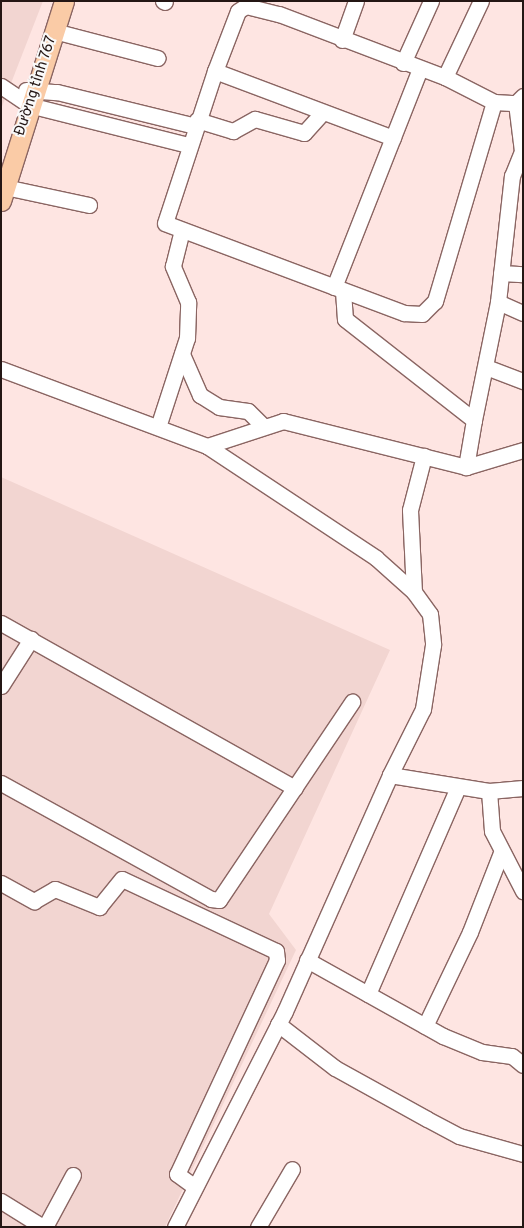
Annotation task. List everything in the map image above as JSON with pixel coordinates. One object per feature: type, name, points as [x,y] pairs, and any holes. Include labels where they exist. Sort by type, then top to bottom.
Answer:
[{"type":"main road","name":"Đường tỉnh 767","points":[[3,194],[31,97],[64,1]]},
{"type":"street","points":[[342,40],[356,1]]},
{"type":"street","points":[[403,62],[431,1]]},
{"type":"street","points":[[445,77],[480,1]]},
{"type":"street","points":[[466,467],[498,302],[512,176],[522,157],[519,100],[494,102],[445,77],[342,40],[281,7],[255,6],[238,11],[188,145],[164,224],[404,313],[430,310],[494,102]]},
{"type":"street","points":[[54,31],[158,58]]},
{"type":"street","points":[[420,69],[338,289],[345,319],[474,420]]},
{"type":"street","points":[[215,71],[393,138]]},
{"type":"street","points":[[7,89],[71,113],[188,145]]},
{"type":"street","points":[[31,97],[75,96],[233,131],[255,118],[307,133],[323,112]]},
{"type":"street","points":[[71,113],[75,96]]},
{"type":"street","points":[[145,132],[150,114]]},
{"type":"street","points":[[3,194],[89,205]]},
{"type":"street","points":[[158,427],[182,354],[188,302],[173,266],[182,231]]},
{"type":"street","points":[[501,273],[523,274]]},
{"type":"street","points":[[498,302],[523,313]]},
{"type":"street","points":[[182,354],[200,395],[219,407],[248,411],[262,425]]},
{"type":"street","points":[[486,367],[523,380]]},
{"type":"street","points":[[1,369],[207,446],[376,558],[414,592],[430,614],[433,645],[424,710],[390,776],[278,1024],[175,1227]]},
{"type":"street","points":[[207,446],[262,425],[290,422],[466,467],[523,450]]},
{"type":"street","points":[[414,592],[410,510],[424,456]]},
{"type":"street","points":[[1,623],[295,788]]},
{"type":"street","points":[[1,686],[31,639]]},
{"type":"street","points":[[1,784],[210,899],[219,900],[352,702]]},
{"type":"street","points":[[390,776],[489,791],[523,788]]},
{"type":"street","points":[[368,994],[458,787]]},
{"type":"street","points":[[489,791],[491,823],[500,853],[523,891]]},
{"type":"street","points":[[425,1026],[470,932],[500,853]]},
{"type":"street","points":[[1,883],[34,901],[55,888],[99,907],[122,880],[276,950],[277,960],[177,1174],[195,1187]]},
{"type":"street","points":[[307,960],[425,1026],[482,1052],[512,1056],[523,1066]]},
{"type":"street","points":[[278,1024],[336,1068],[459,1136],[523,1154]]},
{"type":"street","points":[[258,1227],[292,1169]]},
{"type":"street","points":[[1,1201],[44,1227],[73,1175]]},
{"type":"shaded area","points":[[1,1],[43,1],[1,109]]},
{"type":"shaded area","points":[[1,477],[390,650],[269,914],[296,950],[165,1227],[1,1227]]}]
